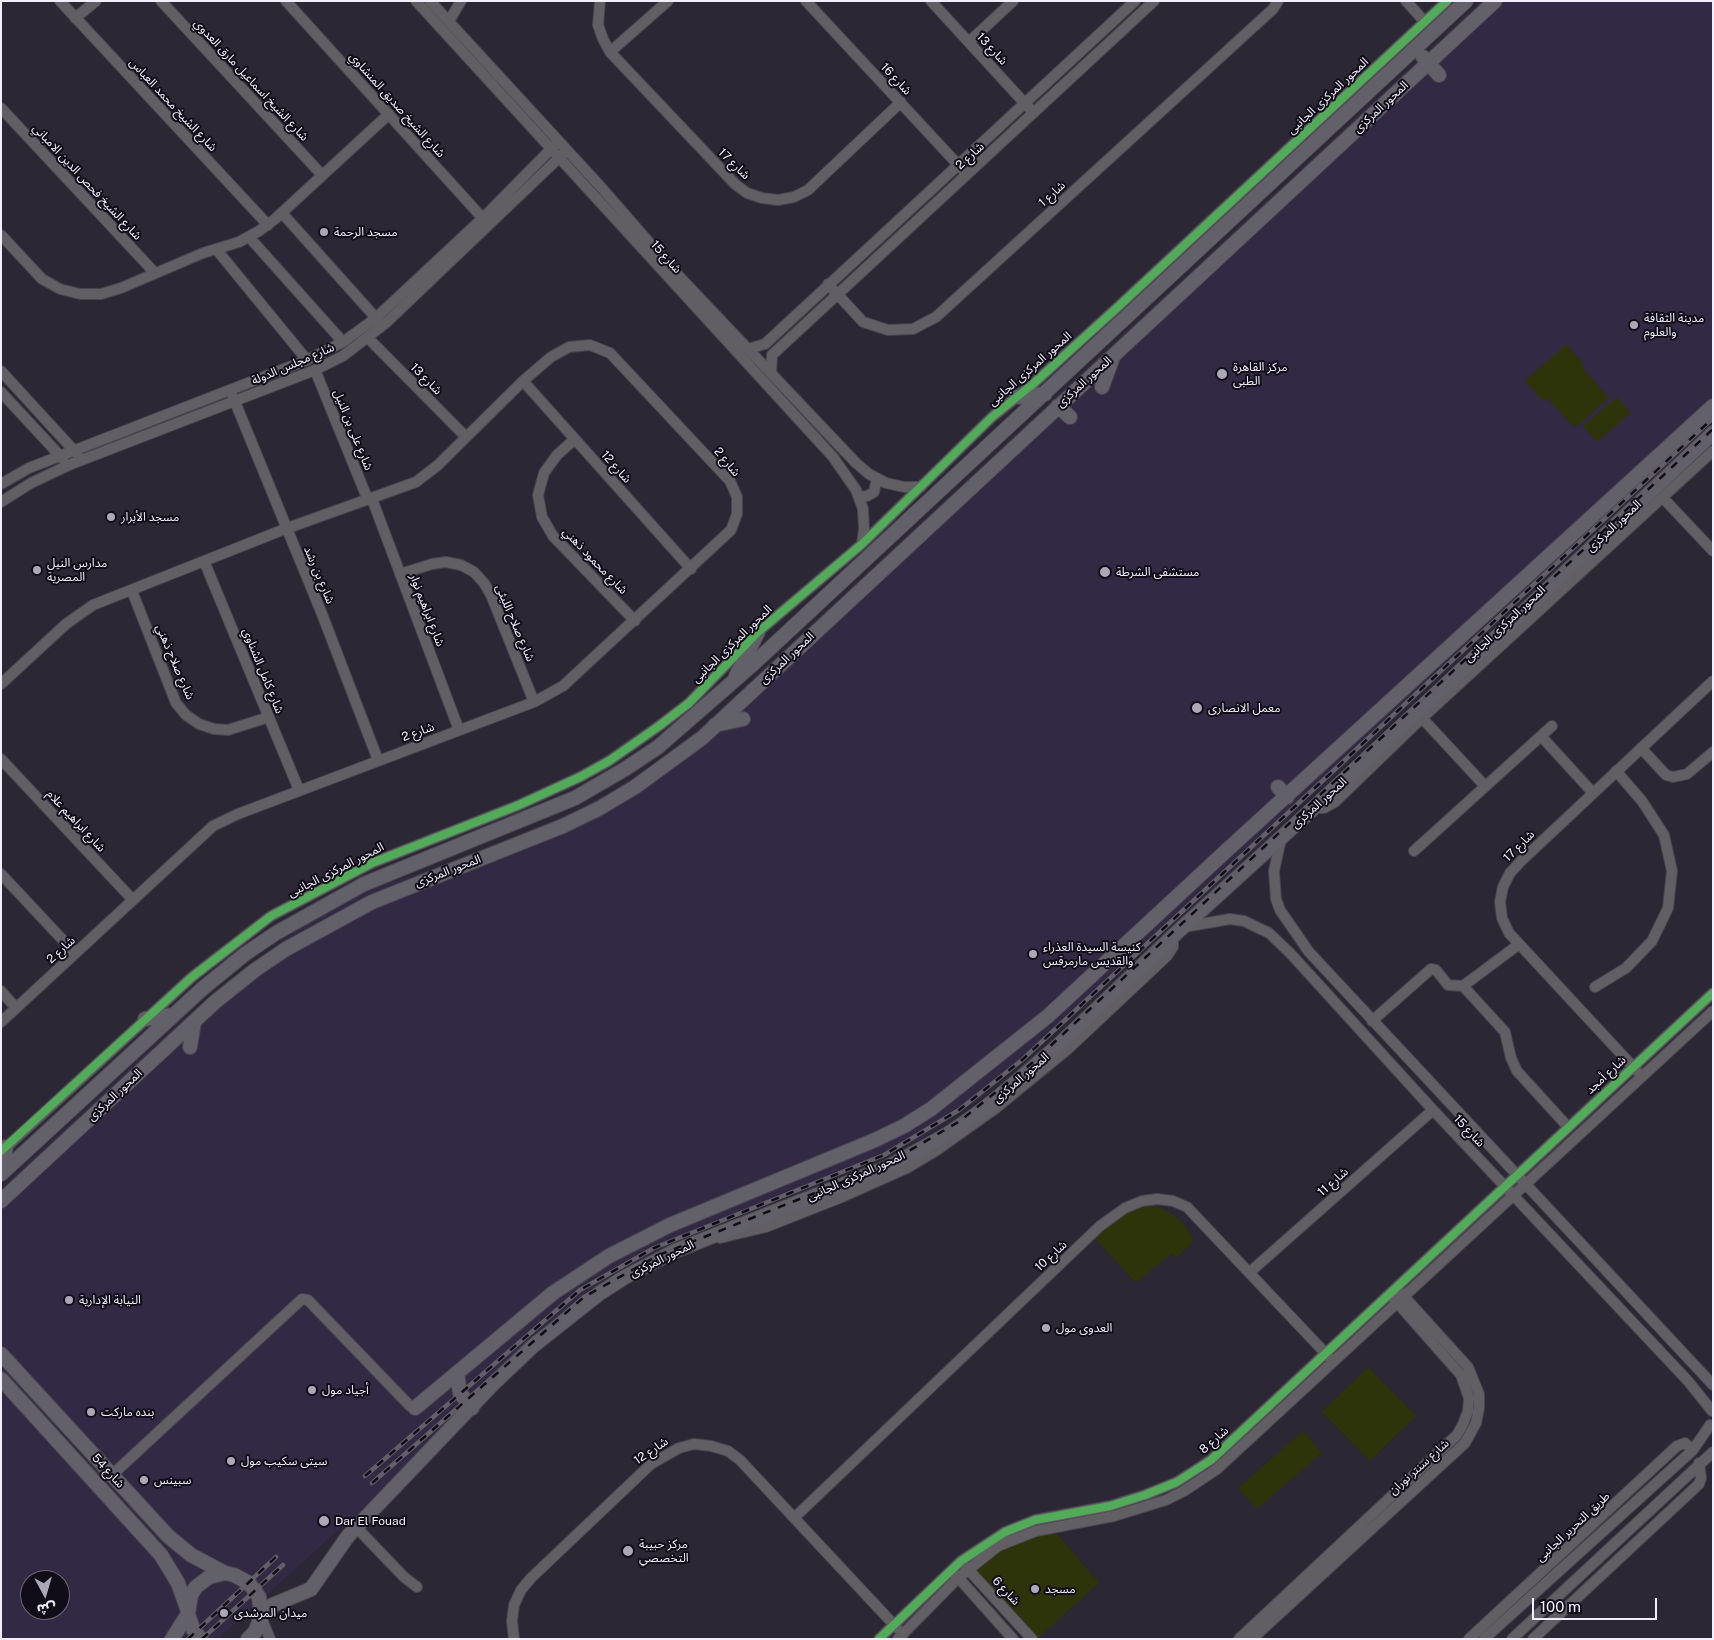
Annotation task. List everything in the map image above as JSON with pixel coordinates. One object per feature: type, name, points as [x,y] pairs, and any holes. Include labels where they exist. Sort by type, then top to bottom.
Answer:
[{"type":"main road","name":"المحور المركزى","points":[[1,1173],[172,1015],[245,954],[276,933],[364,884],[575,798],[658,747],[732,683],[1288,169],[1466,1]]},
{"type":"main road","name":"المحور المركزى","points":[[1,1201],[194,1022],[255,970],[330,923],[415,884],[564,826],[635,787],[669,763],[715,726],[1495,1]]},
{"type":"main road","points":[[1415,50],[1439,75]]},
{"type":"main road","points":[[1288,169],[1288,177],[1294,180],[1312,173]]},
{"type":"main road","points":[[1246,206],[1264,199],[1269,202],[1270,210]]},
{"type":"main road","points":[[1255,225],[1265,236]]},
{"type":"main road","points":[[1102,387],[1114,355]]},
{"type":"main road","points":[[1016,397],[1045,394]]},
{"type":"main road","points":[[1058,406],[1070,417]]},
{"type":"main road","name":"المحور المركزى","points":[[415,1408],[553,1293],[625,1246],[670,1224],[854,1149],[919,1118],[1048,1016],[1282,792],[1350,738],[1713,406]]},
{"type":"main road","name":"المحور المركزى","points":[[261,1614],[311,1589],[356,1528],[512,1365],[577,1310],[624,1277],[701,1240],[860,1179],[948,1134],[988,1106],[1040,1062],[1713,433]]},
{"type":"main road","points":[[732,683],[758,632]]},
{"type":"main road","points":[[715,726],[743,719]]},
{"type":"main road","points":[[1350,738],[1364,745],[1369,756]]},
{"type":"main road","points":[[490,834],[489,842],[496,847],[524,842]]},
{"type":"main road","points":[[442,852],[472,848],[478,855],[477,861]]},
{"type":"main road","points":[[145,1019],[172,1015]]},
{"type":"main road","points":[[190,1047],[194,1022]]},
{"type":"main road","points":[[1,1173],[4,1149]]},
{"type":"main road","name":"شارع 54","points":[[1,1354],[168,1536],[183,1550],[225,1573]]},
{"type":"main road","points":[[457,1373],[460,1392],[472,1408]]},
{"type":"main road","name":"شارع 54","points":[[1,1379],[167,1563],[178,1582],[188,1612]]},
{"type":"main road","points":[[167,1563],[177,1559],[183,1550]]},
{"type":"main road","points":[[201,1639],[193,1629],[188,1612],[189,1602],[196,1588],[209,1577],[225,1573],[234,1574],[250,1582],[260,1597],[261,1614],[255,1632],[248,1639]]},
{"type":"main road","points":[[172,1639],[188,1612]]},
{"type":"street","name":"شارع الشيخ محمد العباس","points":[[60,1],[268,225]]},
{"type":"street","points":[[75,18],[96,1]]},
{"type":"street","name":"شارع الشيخ اسماعيل مارق العدوي","points":[[161,1],[322,176]]},
{"type":"street","name":"شارع الشيخ صديق المنشاوي","points":[[286,1],[487,222]]},
{"type":"street","name":"شارع 15","points":[[416,1],[555,145]]},
{"type":"street","name":"شارع 15","points":[[430,1],[563,154],[666,277],[724,331],[748,350],[856,463],[877,478],[904,488],[921,487]]},
{"type":"street","points":[[448,21],[461,1]]},
{"type":"street","name":"شارع 17","points":[[600,1],[598,25],[610,52],[735,184],[748,193],[762,198],[778,200],[794,197],[808,190],[901,102]]},
{"type":"street","points":[[610,52],[668,1]]},
{"type":"street","name":"شارع 13","points":[[931,1],[1034,113]]},
{"type":"street","points":[[969,42],[1014,1]]},
{"type":"street","name":"شارع 2","points":[[748,350],[765,344],[828,284],[1026,105],[1135,1]]},
{"type":"street","name":"شارع 2","points":[[771,374],[772,355],[1154,1]]},
{"type":"street","name":"شارع 1","points":[[828,284],[863,322],[888,330],[913,329],[936,317],[1273,9],[1278,1]]},
{"type":"street","points":[[1406,1],[1425,22]]},
{"type":"street","name":"المحور المركزى الجانبى","points":[[4,1149],[217,955],[271,916],[372,863],[550,792],[609,761],[689,703],[758,632],[862,544],[992,417],[1119,306],[1447,1]]},
{"type":"street","name":"شارع 16","points":[[812,3],[968,174]]},
{"type":"street","name":"شارع الشيخ فحص الدين الامباني","points":[[1,108],[155,273]]},
{"type":"street","points":[[1,235],[42,279],[60,289],[80,294],[101,294],[249,237],[282,213],[389,114]]},
{"type":"street","name":"شارع مجلس الدولة","points":[[487,222],[555,145]]},
{"type":"street","name":"شارع مجلس الدولة","points":[[1,484],[29,468],[308,360],[343,342],[381,318],[563,154]]},
{"type":"street","points":[[282,213],[381,318]]},
{"type":"street","points":[[249,237],[343,342]]},
{"type":"street","points":[[216,249],[308,360]]},
{"type":"street","name":"شارع مجلس الدولة","points":[[1,502],[69,465],[315,370],[368,338],[381,318]]},
{"type":"street","name":"شارع 15","points":[[724,331],[845,472],[863,509],[864,529],[862,544]]},
{"type":"street","name":"شارع 13","points":[[368,338],[466,437]]},
{"type":"street","name":"شارع 2","points":[[1,684],[79,613],[108,598],[285,529],[416,482],[438,465],[523,381],[551,357],[569,347],[590,345],[610,353],[730,481],[737,497],[737,514],[731,530],[563,686],[534,702],[299,790],[213,826],[1,1022]]},
{"type":"street","name":"شارع على بن النيل","points":[[315,370],[370,499]]},
{"type":"street","points":[[1,371],[82,460]]},
{"type":"street","name":"شارع 12","points":[[523,381],[691,569]]},
{"type":"street","name":"شارع بن رشد","points":[[230,389],[285,529],[322,614],[378,760]]},
{"type":"street","points":[[1,392],[69,465]]},
{"type":"street","name":"شارع محمود ذهني","points":[[575,439],[557,455],[544,473],[538,495],[542,517],[553,536],[635,621]]},
{"type":"street","name":"المحور المركزى الجانبى","points":[[1312,808],[1324,808],[1335,802],[1422,718],[1713,451]]},
{"type":"street","points":[[858,497],[867,496],[874,492],[877,478]]},
{"type":"street","points":[[1663,498],[1713,551]]},
{"type":"street","name":"شارع ابراهيم نوار","points":[[370,499],[460,730]]},
{"type":"street","name":"شارع كامل الشناوي","points":[[204,561],[299,790]]},
{"type":"street","name":"شارع صلاح الليثى","points":[[400,574],[432,564],[446,562],[461,565],[474,572],[484,583],[491,595],[534,702]]},
{"type":"street","name":"شارع صلاح ذهني","points":[[132,590],[176,703],[186,715],[199,724],[214,730],[228,730],[269,718]]},
{"type":"street","name":"شارع 17","points":[[1642,1075],[1518,945],[1502,918],[1500,902],[1503,886],[1510,872],[1713,682]]},
{"type":"street","points":[[1422,718],[1485,786]]},
{"type":"street","points":[[1414,851],[1552,726]]},
{"type":"street","points":[[1541,736],[1593,793]]},
{"type":"street","points":[[1642,748],[1666,775],[1673,777],[1687,774],[1713,752]]},
{"type":"street","name":"شارع ابراهيم علام","points":[[1,759],[133,900]]},
{"type":"street","points":[[1595,987],[1626,968],[1652,941],[1668,908],[1672,871],[1664,835],[1642,801],[1616,772]]},
{"type":"street","name":"شارع 15","points":[[1281,838],[1275,860],[1273,882],[1280,910],[1309,952],[1713,1385]]},
{"type":"street","points":[[1,874],[75,953]]},
{"type":"street","name":"شارع 15","points":[[1178,931],[1230,919],[1258,926],[1268,933],[1290,953],[1433,1110],[1688,1381],[1712,1411]]},
{"type":"street","points":[[1372,1021],[1431,970],[1436,970],[1448,985],[1463,986],[1518,945]]},
{"type":"street","points":[[1463,986],[1505,1032],[1511,1058],[1517,1071],[1568,1127]]},
{"type":"street","points":[[1,991],[16,1008]]},
{"type":"street","name":"شارع أمجد","points":[[1516,1175],[1713,993]]},
{"type":"street","points":[[1700,1004],[1712,1014]]},
{"type":"street","name":"شارع أمجد","points":[[1525,1185],[1642,1075],[1712,1014]]},
{"type":"street","name":"شارع 11","points":[[1250,1272],[1433,1110]]},
{"type":"street","name":"شارع 8","points":[[879,1639],[950,1570],[986,1542],[1035,1520],[1110,1506],[1177,1482],[1210,1460],[1516,1175]]},
{"type":"street","name":"شارع 8","points":[[900,1636],[958,1578],[998,1546],[1036,1531],[1114,1516],[1166,1500],[1184,1491],[1224,1463],[1525,1185]]},
{"type":"street","name":"شارع 10","points":[[795,1517],[1100,1226],[1125,1208],[1142,1201],[1157,1199],[1172,1201],[1187,1207],[1334,1361]]},
{"type":"street","name":"شارع سنتر نوران","points":[[1239,1639],[1457,1435],[1463,1424],[1468,1411],[1468,1398],[1460,1374],[1392,1290]]},
{"type":"street","points":[[112,1475],[302,1299],[308,1300],[410,1406],[415,1408]]},
{"type":"street","name":"شارع سنتر نوران","points":[[1252,1639],[1465,1442],[1476,1423],[1479,1394],[1475,1380],[1468,1367],[1400,1299]]},
{"type":"street","points":[[1711,1429],[1712,1411]]},
{"type":"street","name":"طريق التحرير الجانبى","points":[[1469,1639],[1545,1576],[1677,1446],[1685,1443],[1693,1450],[1711,1429]]},
{"type":"street","name":"شارع 12","points":[[514,1639],[512,1621],[514,1605],[521,1590],[531,1578],[640,1473],[679,1448],[694,1444],[728,1451],[754,1472],[893,1624],[900,1636]]},
{"type":"street","points":[[1515,1638],[1699,1463],[1713,1452]]},
{"type":"street","points":[[1533,1639],[1700,1484],[1699,1463]]},
{"type":"street","points":[[356,1528],[404,1577],[417,1587]]},
{"type":"street","name":"شارع 6","points":[[961,1561],[1032,1639]]},
{"type":"street","points":[[950,1570],[1013,1639]]},
{"type":"street","points":[[1484,1639],[1545,1576]]},
{"type":"street","points":[[261,1614],[270,1639]]},
{"type":"shaded area","points":[[1481,1],[1713,1],[1713,422],[1227,875],[977,1101],[921,1139],[811,1188],[704,1230],[653,1261],[540,1348],[218,1639],[1,1639],[1,1187],[179,1022],[281,941],[333,907],[377,886],[415,875],[514,837],[574,811],[618,787],[669,753],[709,719]]},
{"type":"green space","points":[[1566,344],[1584,364],[1582,367],[1609,398],[1575,428],[1547,398],[1543,401],[1525,381]]},
{"type":"green space","points":[[1617,397],[1631,413],[1597,442],[1583,426]]},
{"type":"green space","points":[[1143,1205],[1158,1207],[1172,1214],[1185,1225],[1193,1239],[1192,1243],[1176,1258],[1172,1253],[1136,1283],[1092,1235],[1124,1210]]},
{"type":"green space","points":[[1368,1367],[1416,1416],[1370,1461],[1322,1412]]},
{"type":"green space","points":[[1303,1431],[1322,1453],[1257,1509],[1238,1488]]},
{"type":"green space","points":[[1053,1529],[1099,1583],[1037,1639],[1032,1639],[971,1571],[985,1556]]},
{"type":"railway","points":[[365,1476],[580,1290],[654,1248],[884,1155],[959,1110],[1022,1060],[1713,418]]},
{"type":"railway","points":[[372,1483],[584,1297],[659,1255],[885,1165],[960,1121],[1032,1063],[1713,429]]},
{"type":"railway","points":[[188,1639],[276,1557]]},
{"type":"railway","points":[[202,1639],[283,1565]]},
{"type":"cycle path","points":[[1,1151],[192,977],[271,916],[372,863],[519,805],[580,777],[609,761],[689,703],[758,632],[862,544],[992,417],[1033,384],[1119,306],[1447,1]]},
{"type":"cycle path","points":[[879,1639],[961,1561],[1005,1532],[1035,1520],[1110,1506],[1145,1495],[1177,1482],[1211,1460],[1713,993]]},
{"type":"place","name":"مسجد الرحمة","points":[[324,232]]},
{"type":"place","name":"مدينة الثقافة والعلوم","points":[[1634,325]]},
{"type":"place","name":"مركز القاهرة الطبى","points":[[1222,374]]},
{"type":"place","name":"مسجد الأبرار","points":[[111,517]]},
{"type":"place","name":"مدارس النيل المصرية","points":[[37,570]]},
{"type":"place","name":"مستشفى الشرطة","points":[[1105,572]]},
{"type":"place","name":"معمل الانصارى","points":[[1197,708]]},
{"type":"place","name":"كنيسة السيدة العذراء والقديس مارمرقس","points":[[1033,954]]},
{"type":"place","name":"النيابة الإدارية","points":[[69,1300]]},
{"type":"place","name":"العدوى مول","points":[[1046,1328]]},
{"type":"place","name":"أجياد مول","points":[[312,1390]]},
{"type":"place","name":"بنده ماركت","points":[[91,1412]]},
{"type":"place","name":"سيتى سكيب مول","points":[[231,1461]]},
{"type":"place","name":"سبينس","points":[[144,1480]]},
{"type":"place","name":"Dar El Fouad","points":[[324,1521]]},
{"type":"place","name":"مركز حبيبة التخصصي","points":[[628,1551]]},
{"type":"place","name":"مسجد","points":[[1035,1589]]},
{"type":"place","name":"ميدان المرشدى","points":[[224,1613]]}]
